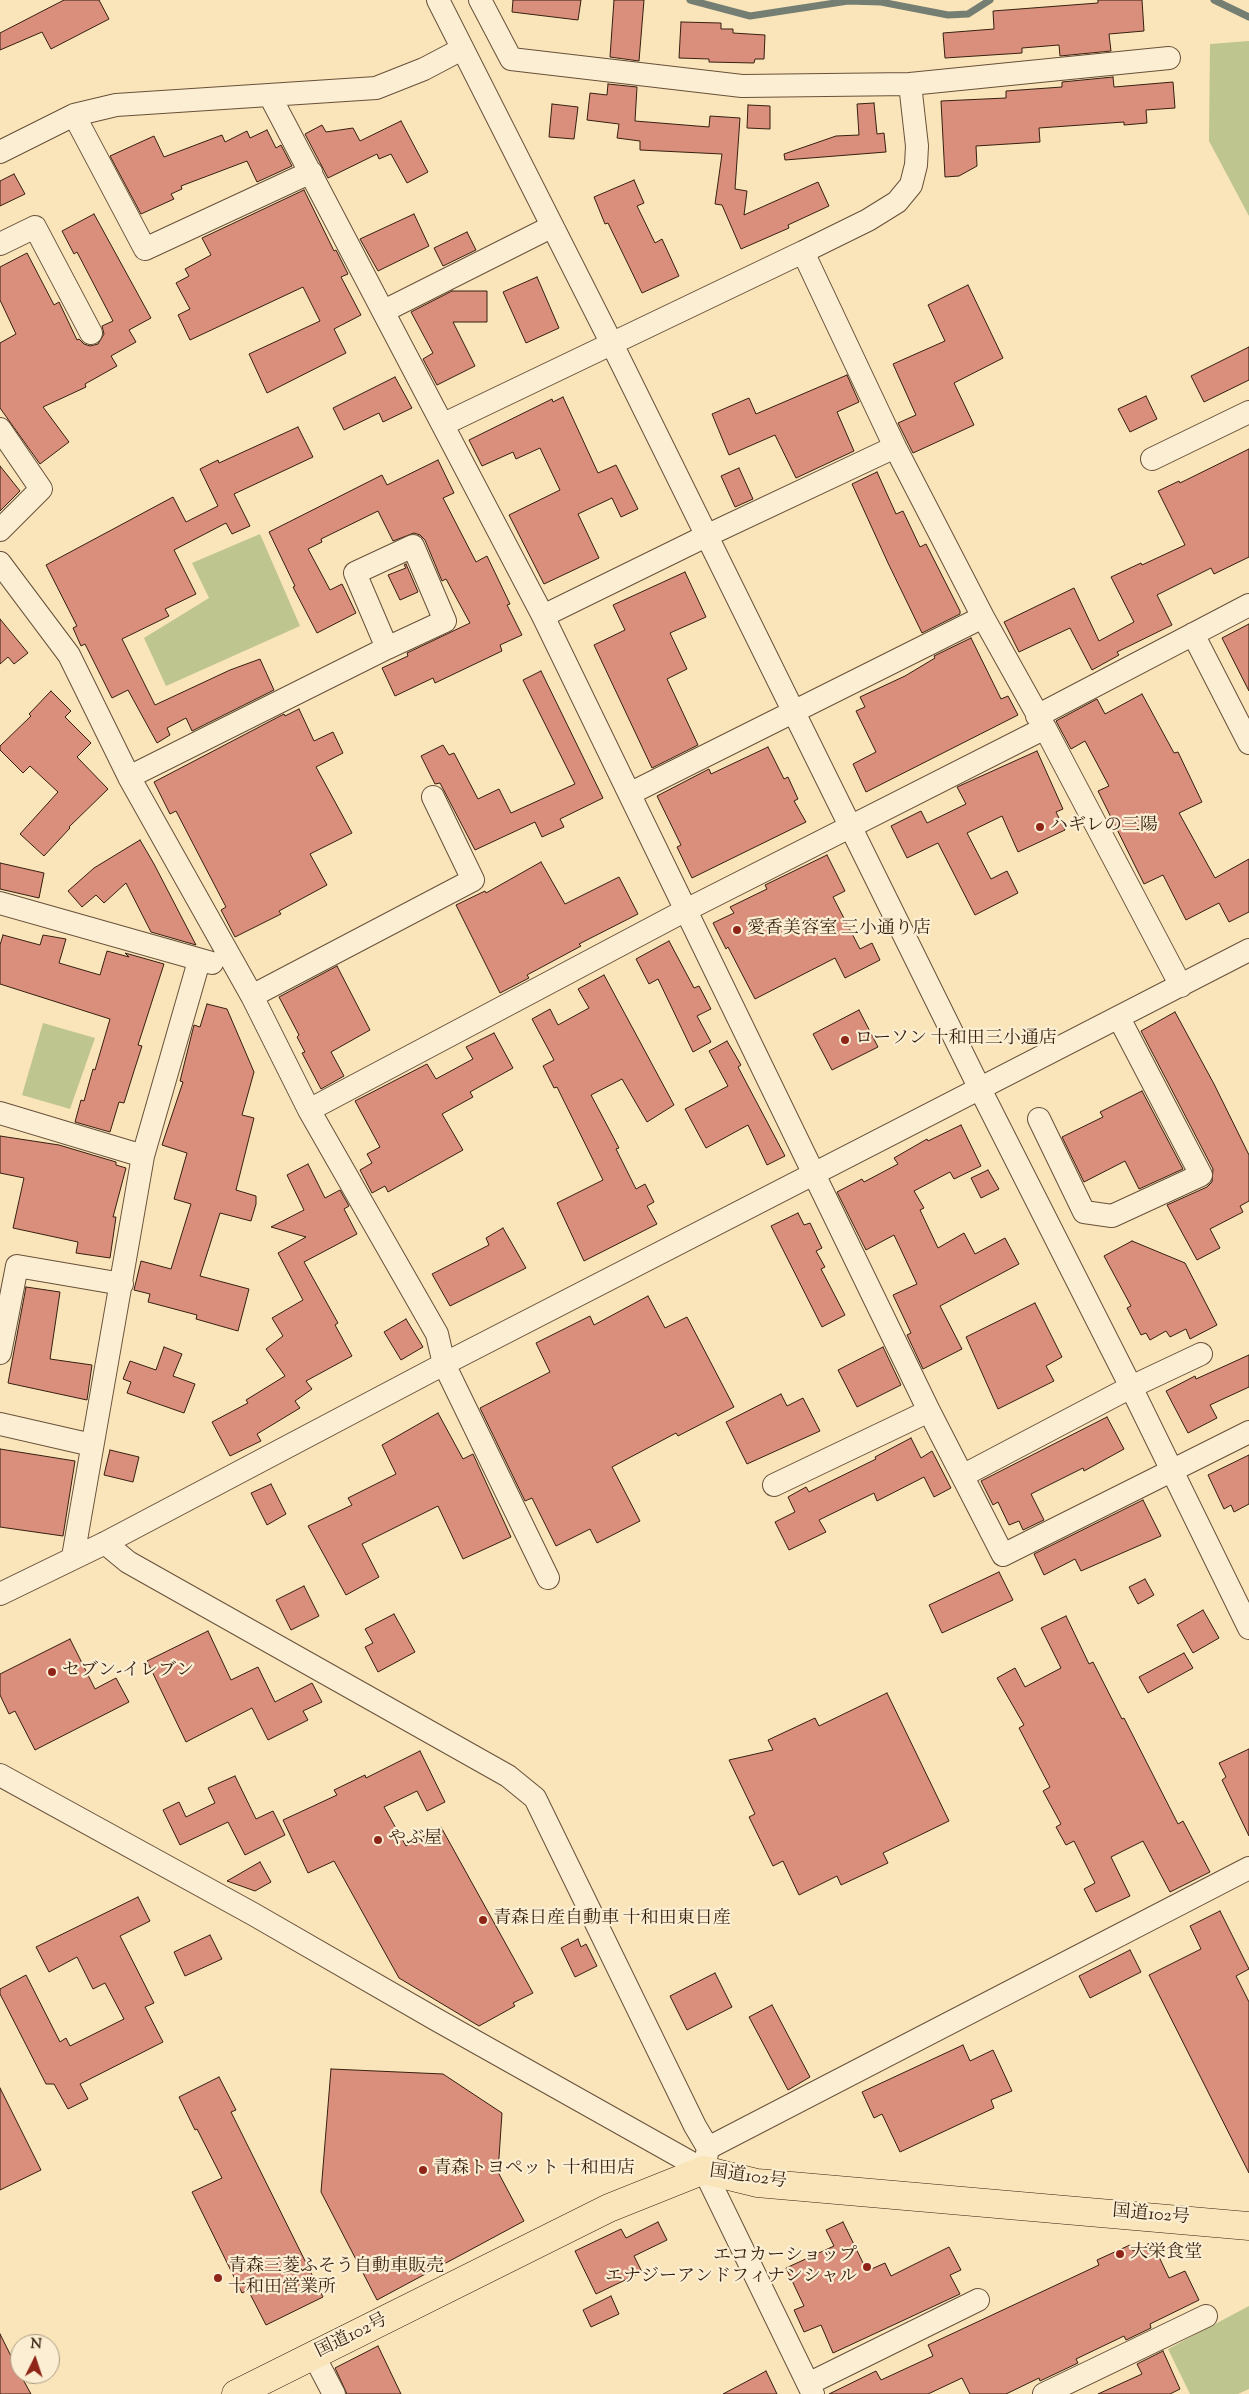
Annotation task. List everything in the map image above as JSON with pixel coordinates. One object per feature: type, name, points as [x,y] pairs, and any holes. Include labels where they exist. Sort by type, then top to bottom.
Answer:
[{"type":"highway","name":"国道102号","points":[[236,2394],[706,2159],[757,2182],[1249,2226]]},
{"type":"street","points":[[438,0],[551,227],[612,344],[1249,1628]]},
{"type":"street","points":[[480,0],[511,59],[742,86],[910,84],[1169,58]]},
{"type":"street","points":[[0,152],[74,115],[116,105],[376,88],[424,69],[462,49]]},
{"type":"street","points":[[444,424],[803,252],[868,220],[897,202],[911,185],[916,165],[917,146],[910,84]]},
{"type":"street","points":[[270,96],[444,424],[543,616],[631,793],[929,1411],[964,1475],[1003,1555],[1171,1469],[1249,1432]]},
{"type":"street","points":[[74,115],[145,249],[311,172]]},
{"type":"street","points":[[0,244],[35,227],[91,333]]},
{"type":"street","points":[[384,310],[551,227]]},
{"type":"street","points":[[803,252],[895,448],[983,617],[1181,986]]},
{"type":"street","points":[[1152,459],[1249,412]]},
{"type":"street","points":[[0,429],[41,489],[0,530]]},
{"type":"street","points":[[543,616],[706,536],[895,448]]},
{"type":"street","points":[[130,777],[387,648],[445,621],[413,546],[354,573],[387,648]]},
{"type":"street","points":[[0,564],[69,655],[130,777],[252,996],[309,1110],[437,1334],[444,1364],[548,1578]]},
{"type":"street","points":[[309,1110],[686,910],[852,828],[1193,634],[1249,605]]},
{"type":"street","points":[[631,793],[983,617]]},
{"type":"street","points":[[1193,634],[1249,743]]},
{"type":"street","points":[[252,996],[473,880],[433,797]]},
{"type":"street","points":[[0,903],[199,960],[213,963],[231,961]]},
{"type":"street","points":[[0,1594],[105,1543],[444,1364],[1249,950]]},
{"type":"street","points":[[72,1558],[122,1284],[143,1156],[199,960]]},
{"type":"street","points":[[1038,1119],[1084,1212],[1112,1216],[1201,1176],[1119,1018]]},
{"type":"street","points":[[0,1113],[143,1156]]},
{"type":"street","points":[[0,1353],[17,1266],[122,1284]]},
{"type":"street","points":[[964,1475],[1131,1387],[1201,1354]]},
{"type":"street","points":[[774,1485],[929,1411]]},
{"type":"street","points":[[0,1424],[92,1445]]},
{"type":"street","points":[[105,1543],[128,1562],[508,1776],[535,1798],[695,2126],[706,2159],[810,2389],[978,2300]]},
{"type":"street","points":[[0,1775],[252,1914],[437,2020],[706,2159]]},
{"type":"street","points":[[706,2159],[1249,1868]]},
{"type":"street","points":[[1044,2394],[1206,2316]]},
{"type":"street","points":[[314,2356],[334,2394]]},
{"type":"green space","points":[[1249,41],[1249,216],[1209,141],[1210,44]]},
{"type":"green space","points":[[260,534],[300,626],[166,686],[144,638],[209,598],[192,563]]},
{"type":"green space","points":[[43,1023],[95,1038],[70,1109],[22,1095]]},
{"type":"green space","points":[[1249,2306],[1249,2389],[1238,2394],[1190,2394],[1168,2349]]},
{"type":"building","points":[[64,0],[99,0],[109,19],[51,49],[42,32],[0,50],[0,33]]},
{"type":"building","points":[[513,0],[581,0],[578,20],[512,12]]},
{"type":"building","points":[[614,0],[644,0],[639,61],[610,57]]},
{"type":"building","points":[[1098,0],[1142,0],[1144,31],[1109,34],[1111,51],[1060,56],[1059,45],[1022,48],[1022,53],[945,58],[943,33],[994,29],[993,11],[1098,3]]},
{"type":"building","points":[[681,22],[721,23],[721,29],[733,29],[733,33],[765,35],[764,59],[755,59],[754,63],[709,62],[709,59],[679,58]]},
{"type":"building","points":[[1113,77],[1114,87],[1173,82],[1175,108],[1146,110],[1147,123],[1124,125],[1124,122],[1039,128],[1040,142],[976,146],[977,166],[959,176],[945,177],[941,101],[1006,98],[1006,91],[1062,87],[1062,82]]},
{"type":"building","points":[[608,84],[637,87],[635,121],[709,127],[710,116],[740,118],[735,189],[747,191],[744,215],[818,182],[829,206],[788,225],[789,228],[741,249],[722,205],[715,204],[722,154],[640,150],[640,141],[617,138],[619,124],[587,120],[590,93],[607,95]]},
{"type":"building","points":[[874,103],[877,134],[884,133],[886,152],[785,160],[784,154],[836,136],[859,135],[857,104]]},
{"type":"building","points":[[552,104],[578,107],[574,139],[549,137]]},
{"type":"building","points":[[748,105],[770,106],[770,129],[747,128]]},
{"type":"building","points":[[401,121],[428,172],[407,183],[391,154],[379,159],[377,154],[328,178],[305,134],[322,125],[326,132],[353,128],[360,141]]},
{"type":"building","points":[[267,130],[276,148],[281,145],[292,166],[257,182],[247,161],[181,186],[182,189],[171,194],[174,199],[141,214],[110,156],[154,136],[164,157],[222,135],[225,142],[247,131],[250,138]]},
{"type":"building","points":[[14,174],[25,194],[0,206],[0,181]]},
{"type":"building","points":[[634,180],[644,203],[637,206],[655,243],[662,239],[679,276],[642,293],[608,223],[605,224],[594,197]]},
{"type":"building","points":[[304,190],[334,251],[336,250],[348,274],[341,277],[361,315],[334,329],[346,353],[267,393],[249,354],[320,321],[303,287],[190,340],[178,315],[190,309],[176,283],[189,276],[185,269],[211,255],[202,238]]},
{"type":"building","points":[[94,214],[151,318],[129,330],[136,342],[111,356],[117,366],[85,384],[86,387],[43,407],[69,442],[40,464],[0,408],[0,343],[16,334],[0,300],[0,267],[27,253],[54,305],[59,302],[77,340],[79,339],[84,344],[90,346],[98,344],[104,334],[102,326],[113,321],[77,252],[74,254],[62,231]]},
{"type":"building","points":[[414,214],[429,246],[378,271],[360,239]]},
{"type":"building","points":[[467,232],[476,250],[443,266],[434,248]]},
{"type":"building","points":[[537,277],[559,328],[526,343],[503,292]]},
{"type":"building","points":[[968,285],[1003,358],[954,383],[974,425],[913,453],[898,423],[916,415],[893,364],[945,341],[928,305]]},
{"type":"building","points":[[452,291],[487,291],[487,322],[453,322],[475,366],[437,385],[423,359],[433,353],[411,312]]},
{"type":"building","points":[[1249,347],[1249,380],[1204,402],[1191,376]]},
{"type":"building","points":[[847,375],[859,402],[837,412],[854,451],[796,478],[775,435],[729,455],[712,414],[749,398],[756,414]]},
{"type":"building","points":[[395,377],[412,408],[383,422],[379,413],[344,430],[333,408]]},
{"type":"building","points":[[1146,396],[1157,419],[1130,432],[1118,409]]},
{"type":"building","points":[[563,397],[598,473],[616,465],[638,509],[621,517],[612,498],[578,514],[599,558],[544,584],[509,515],[560,490],[540,448],[516,459],[513,452],[482,466],[469,440],[552,399],[553,402]]},
{"type":"building","points":[[298,427],[313,457],[234,494],[250,526],[232,534],[226,523],[174,550],[196,594],[165,609],[169,616],[122,639],[155,705],[230,670],[260,659],[274,690],[192,731],[186,718],[167,728],[170,735],[157,743],[128,690],[112,698],[85,644],[81,646],[73,628],[77,626],[46,565],[173,497],[186,522],[218,506],[200,469],[218,460],[219,463]]},
{"type":"building","points":[[1249,449],[1249,557],[1214,574],[1211,568],[1157,595],[1172,625],[1117,652],[1119,655],[1092,670],[1070,628],[1019,652],[1004,622],[1074,588],[1099,641],[1134,622],[1111,577],[1185,545],[1158,491],[1179,481],[1180,483]]},
{"type":"building","points":[[438,460],[454,493],[443,498],[476,562],[487,556],[510,604],[507,605],[522,635],[500,645],[502,651],[435,683],[433,678],[395,696],[382,668],[408,656],[407,653],[470,623],[446,579],[442,581],[425,540],[420,535],[414,533],[393,541],[378,511],[321,539],[322,542],[308,549],[330,590],[342,584],[356,613],[317,633],[293,587],[295,586],[269,532],[382,475],[387,485]]},
{"type":"building","points":[[0,466],[20,491],[0,511]]},
{"type":"building","points":[[739,468],[753,499],[735,507],[721,476]]},
{"type":"building","points":[[877,472],[896,514],[903,511],[920,547],[926,544],[960,611],[960,614],[922,633],[852,484]]},
{"type":"building","points":[[406,564],[418,592],[400,600],[388,575],[406,568],[404,565]]},
{"type":"building","points":[[685,572],[706,617],[670,633],[687,669],[667,679],[698,745],[652,768],[594,645],[625,630],[613,605]]},
{"type":"building","points":[[0,619],[28,653],[14,664],[8,657],[0,664]]},
{"type":"building","points":[[1249,624],[1249,691],[1222,638]]},
{"type":"building","points":[[971,638],[1001,699],[1008,696],[1018,715],[866,792],[853,764],[876,752],[856,711],[865,707],[860,697],[905,676],[935,658],[934,656]]},
{"type":"building","points":[[541,671],[603,798],[560,819],[564,827],[542,837],[535,822],[475,850],[440,783],[435,784],[421,756],[443,745],[449,755],[454,753],[478,799],[499,789],[511,813],[575,784],[523,680]]},
{"type":"building","points":[[51,691],[71,711],[65,717],[91,743],[77,757],[108,789],[69,827],[44,856],[20,834],[58,792],[30,766],[23,773],[0,750],[0,746],[31,716],[29,714]]},
{"type":"building","points":[[1142,694],[1174,753],[1178,752],[1202,802],[1179,813],[1215,878],[1249,859],[1249,912],[1229,922],[1219,903],[1186,920],[1163,875],[1144,884],[1098,791],[1109,786],[1085,741],[1071,749],[1056,721],[1097,699],[1105,714]]},
{"type":"building","points":[[299,709],[314,741],[333,732],[343,753],[316,767],[352,833],[310,854],[327,885],[279,911],[281,914],[235,937],[221,910],[226,907],[176,811],[170,814],[154,782],[284,714],[285,716]]},
{"type":"building","points":[[768,747],[784,779],[788,777],[798,799],[794,801],[806,822],[692,878],[677,847],[681,845],[657,796],[709,769],[711,774]]},
{"type":"building","points":[[1037,751],[1063,809],[1056,812],[1065,830],[1018,852],[1002,816],[967,833],[991,879],[1007,871],[1018,893],[975,915],[938,843],[907,858],[891,826],[921,811],[927,823],[966,804],[957,787]]},
{"type":"building","points":[[140,840],[196,945],[151,932],[126,883],[104,903],[96,895],[82,907],[68,891],[94,868]]},
{"type":"building","points":[[827,855],[845,891],[833,897],[860,949],[872,943],[880,960],[845,978],[835,958],[755,999],[728,947],[726,949],[713,923],[734,913],[730,907],[767,889],[765,885]]},
{"type":"building","points":[[541,862],[565,904],[619,877],[638,914],[579,944],[581,946],[527,975],[529,978],[500,993],[456,905],[485,891],[486,893]]},
{"type":"building","points":[[0,863],[44,873],[39,898],[0,889]]},
{"type":"building","points":[[3,935],[40,945],[43,935],[66,939],[59,963],[100,975],[107,951],[129,957],[125,953],[164,964],[138,1045],[142,1046],[124,1103],[119,1102],[110,1132],[75,1122],[81,1100],[84,1101],[93,1069],[95,1070],[110,1019],[0,984],[0,945]]},
{"type":"building","points":[[669,941],[694,988],[699,986],[711,1009],[697,1016],[711,1042],[693,1052],[658,979],[649,984],[636,959]]},
{"type":"building","points":[[337,966],[370,1030],[331,1052],[344,1076],[321,1089],[302,1053],[305,1052],[297,1037],[299,1035],[279,997]]},
{"type":"building","points":[[604,975],[674,1105],[647,1122],[622,1079],[591,1095],[619,1148],[616,1149],[636,1189],[645,1184],[654,1202],[647,1206],[657,1224],[584,1261],[557,1203],[603,1180],[557,1087],[554,1088],[543,1066],[554,1060],[532,1019],[550,1009],[558,1025],[589,1008],[578,989]]},
{"type":"building","points":[[207,1004],[227,1009],[254,1072],[242,1115],[254,1118],[236,1190],[256,1196],[256,1204],[251,1221],[220,1213],[200,1276],[249,1289],[238,1331],[196,1319],[197,1315],[148,1302],[150,1294],[134,1290],[141,1261],[171,1269],[191,1204],[174,1199],[187,1153],[162,1145],[183,1082],[180,1081],[194,1025],[200,1027]]},
{"type":"building","name":"ローソン 十和田三小通店","points":[[859,1010],[878,1047],[832,1070],[813,1034]]},
{"type":"building","points":[[1175,1012],[1214,1084],[1249,1155],[1249,1201],[1240,1206],[1243,1212],[1210,1229],[1220,1248],[1197,1260],[1167,1205],[1207,1187],[1212,1182],[1213,1169],[1141,1031]]},
{"type":"building","points":[[494,1033],[513,1068],[470,1092],[473,1097],[442,1114],[463,1150],[388,1192],[385,1186],[372,1193],[360,1170],[372,1163],[367,1154],[380,1147],[355,1101],[427,1064],[436,1079],[473,1059],[466,1047]]},
{"type":"building","points":[[727,1041],[741,1065],[738,1067],[785,1156],[767,1165],[748,1125],[706,1148],[685,1109],[728,1086],[709,1051]]},
{"type":"building","points":[[1142,1091],[1183,1169],[1139,1189],[1125,1161],[1084,1182],[1062,1137],[1103,1117],[1100,1112]]},
{"type":"building","points":[[961,1125],[981,1166],[954,1179],[950,1172],[914,1191],[924,1208],[920,1210],[938,1248],[964,1233],[975,1254],[1005,1238],[1019,1264],[940,1306],[962,1349],[923,1369],[907,1335],[911,1333],[893,1295],[917,1284],[894,1235],[866,1250],[837,1192],[862,1179],[864,1182],[898,1164],[894,1158],[927,1139],[928,1141]]},
{"type":"building","points":[[0,1136],[59,1145],[116,1162],[116,1165],[126,1168],[113,1217],[116,1217],[110,1258],[76,1253],[78,1242],[13,1228],[24,1178],[0,1173]]},
{"type":"building","points":[[308,1164],[325,1198],[340,1190],[349,1206],[344,1209],[357,1234],[304,1262],[338,1323],[335,1325],[352,1356],[306,1381],[312,1389],[295,1401],[300,1408],[257,1434],[261,1441],[230,1456],[212,1422],[248,1403],[246,1400],[285,1376],[266,1349],[283,1336],[272,1318],[303,1300],[278,1253],[306,1237],[271,1227],[304,1210],[287,1175]]},
{"type":"building","points":[[988,1170],[999,1189],[981,1198],[971,1178]]},
{"type":"building","points":[[798,1213],[804,1225],[810,1223],[822,1248],[816,1251],[825,1267],[821,1269],[845,1315],[822,1327],[771,1226]]},
{"type":"building","points":[[503,1228],[526,1268],[450,1306],[432,1274],[489,1245],[486,1238]]},
{"type":"building","points":[[1132,1241],[1185,1263],[1217,1325],[1190,1339],[1186,1329],[1170,1337],[1166,1331],[1150,1340],[1146,1333],[1141,1335],[1127,1308],[1131,1306],[1104,1256]]},
{"type":"building","points":[[26,1287],[60,1292],[50,1359],[92,1365],[87,1400],[8,1383]]},
{"type":"building","points":[[648,1296],[665,1328],[687,1317],[734,1407],[678,1436],[676,1433],[612,1467],[640,1521],[597,1543],[590,1529],[556,1546],[532,1498],[525,1501],[480,1408],[550,1372],[536,1343],[590,1316],[594,1325]]},
{"type":"building","points":[[1035,1303],[1062,1357],[1046,1366],[1054,1381],[998,1409],[966,1337]]},
{"type":"building","points":[[406,1319],[423,1347],[401,1360],[384,1332]]},
{"type":"building","points":[[164,1347],[182,1354],[173,1376],[195,1384],[184,1413],[127,1393],[131,1382],[123,1379],[130,1361],[156,1370]]},
{"type":"building","points":[[883,1347],[901,1385],[857,1407],[838,1370]]},
{"type":"building","points":[[1249,1355],[1249,1387],[1210,1405],[1217,1418],[1188,1433],[1166,1391],[1195,1376],[1196,1379]]},
{"type":"building","points":[[781,1394],[787,1406],[803,1398],[820,1431],[747,1464],[726,1422]]},
{"type":"building","points":[[438,1413],[463,1459],[473,1454],[511,1537],[463,1559],[438,1506],[362,1544],[379,1577],[346,1595],[308,1526],[352,1505],[348,1498],[396,1474],[382,1445]]},
{"type":"building","points":[[1107,1417],[1124,1449],[1084,1471],[1083,1468],[1031,1494],[1044,1520],[1023,1530],[1019,1521],[1009,1525],[998,1502],[993,1505],[981,1481]]},
{"type":"building","points":[[911,1438],[921,1458],[932,1451],[951,1488],[934,1497],[924,1477],[877,1501],[874,1493],[819,1520],[826,1532],[789,1550],[775,1522],[795,1512],[788,1497],[806,1487],[809,1492],[876,1459],[875,1457]]},
{"type":"building","points":[[0,1449],[75,1461],[63,1536],[0,1527]]},
{"type":"building","points":[[110,1450],[139,1457],[133,1482],[104,1475]]},
{"type":"building","points":[[1249,1455],[1249,1504],[1234,1512],[1231,1505],[1224,1509],[1208,1475]]},
{"type":"building","points":[[271,1484],[286,1514],[267,1525],[251,1493]]},
{"type":"building","points":[[1143,1500],[1161,1536],[1081,1571],[1075,1559],[1044,1575],[1034,1554]]},
{"type":"building","points":[[999,1572],[1013,1600],[942,1633],[929,1605]]},
{"type":"building","points":[[1145,1579],[1154,1595],[1138,1604],[1129,1587]]},
{"type":"building","points":[[304,1586],[319,1616],[291,1630],[276,1600]]},
{"type":"building","points":[[1203,1610],[1219,1638],[1193,1653],[1177,1625]]},
{"type":"building","points":[[394,1614],[415,1652],[378,1672],[365,1647],[373,1643],[365,1629]]},
{"type":"building","points":[[1066,1616],[1089,1664],[1093,1662],[1122,1719],[1124,1718],[1178,1824],[1183,1821],[1210,1872],[1170,1892],[1143,1841],[1111,1857],[1130,1896],[1096,1912],[1084,1889],[1095,1883],[1074,1841],[1066,1845],[1056,1827],[1061,1824],[1043,1791],[1050,1787],[1019,1728],[1024,1725],[997,1678],[1015,1668],[1025,1687],[1061,1668],[1041,1628]]},
{"type":"building","points":[[208,1631],[231,1680],[258,1667],[275,1702],[312,1683],[322,1702],[303,1711],[308,1720],[268,1740],[252,1708],[186,1742],[147,1661]]},
{"type":"building","points":[[70,1639],[95,1689],[116,1678],[129,1702],[35,1750],[15,1711],[9,1714],[0,1695],[0,1674]]},
{"type":"building","points":[[1184,1653],[1193,1668],[1148,1693],[1139,1677]]},
{"type":"building","points":[[887,1693],[949,1821],[883,1853],[888,1863],[841,1885],[837,1876],[799,1895],[783,1861],[773,1866],[749,1817],[755,1814],[729,1760],[773,1750],[768,1740],[815,1718],[819,1726]]},
{"type":"building","points":[[1249,1749],[1249,1836],[1222,1780],[1226,1777],[1219,1763]]},
{"type":"building","points":[[420,1751],[445,1802],[427,1811],[417,1791],[384,1807],[406,1846],[441,1827],[533,1993],[513,2003],[515,2006],[479,2026],[399,1978],[334,1861],[308,1873],[283,1820],[337,1795],[334,1790],[365,1775],[366,1778]]},
{"type":"building","points":[[235,1776],[256,1819],[273,1811],[285,1835],[245,1855],[228,1822],[180,1845],[163,1810],[179,1802],[186,1817],[215,1803],[208,1788]]},
{"type":"building","points":[[260,1862],[271,1882],[255,1891],[227,1881]]},
{"type":"building","points":[[138,1897],[150,1921],[120,1936],[154,2003],[145,2007],[163,2042],[80,2084],[88,2099],[68,2109],[54,2084],[46,2084],[0,1994],[0,1989],[26,1975],[60,2042],[66,2038],[70,2046],[124,2019],[105,1983],[93,1989],[77,1957],[49,1972],[36,1947]]},
{"type":"building","points":[[1220,1911],[1249,1969],[1236,1976],[1249,2002],[1249,2173],[1149,1975],[1201,1949],[1190,1926]]},
{"type":"building","points":[[210,1935],[222,1959],[185,1976],[174,1952]]},
{"type":"building","points":[[578,1939],[581,1947],[586,1944],[597,1966],[575,1977],[561,1948]]},
{"type":"building","points":[[1130,1950],[1141,1972],[1090,1998],[1079,1976]]},
{"type":"building","points":[[715,1973],[732,2007],[687,2030],[670,1996]]},
{"type":"building","points":[[772,2005],[810,2077],[788,2090],[749,2017]]},
{"type":"building","points":[[963,2045],[970,2061],[993,2050],[1012,2091],[991,2100],[994,2108],[900,2152],[882,2114],[874,2118],[862,2092]]},
{"type":"building","points":[[331,2069],[443,2074],[502,2113],[498,2172],[524,2221],[377,2300],[321,2192]]},
{"type":"building","points":[[219,2077],[236,2110],[231,2112],[323,2297],[266,2325],[248,2290],[242,2293],[192,2192],[222,2178],[179,2097]]},
{"type":"building","points":[[0,2088],[41,2170],[0,2190]]},
{"type":"building","points":[[658,2222],[667,2240],[634,2256],[642,2272],[596,2294],[575,2251],[621,2229],[626,2238]]},
{"type":"building","points":[[843,2222],[867,2271],[885,2263],[891,2276],[949,2247],[961,2270],[950,2275],[960,2294],[833,2353],[821,2325],[804,2332],[794,2310],[804,2306],[786,2268],[834,2246],[826,2230]]},
{"type":"building","points":[[1152,2242],[1169,2278],[1185,2271],[1199,2300],[1150,2324],[1151,2328],[1126,2340],[1124,2336],[1076,2359],[1078,2363],[1040,2381],[1039,2378],[1006,2394],[970,2394],[962,2378],[928,2394],[829,2394],[876,2371],[881,2380],[933,2356],[928,2345],[1099,2265],[1097,2260],[1130,2245],[1133,2251]]},
{"type":"building","points":[[611,2296],[619,2314],[591,2327],[583,2310]]},
{"type":"building","points":[[0,2334],[10,2354],[10,2384],[26,2384],[31,2394],[0,2394]]},
{"type":"building","points":[[378,2346],[401,2394],[347,2394],[335,2368]]},
{"type":"building","points":[[1163,2351],[1180,2389],[1170,2394],[1098,2394],[1142,2374],[1137,2364]]},
{"type":"building","points":[[766,2371],[777,2394],[723,2394],[757,2376]]},
{"type":"waterway","points":[[690,0],[750,16],[848,1],[881,2],[948,15],[968,14],[990,0]]},
{"type":"waterway","points":[[1214,0],[1249,17]]},
{"type":"place","name":"ハギレの三陽","points":[[1040,827]]},
{"type":"place","name":"愛香美容室 三小通り店","points":[[737,930]]},
{"type":"place","name":"ローソン 十和田三小通店","points":[[845,1040]]},
{"type":"place","name":"セブン-イレブン","points":[[52,1672]]},
{"type":"place","name":"やぶ屋","points":[[378,1840]]},
{"type":"place","name":"青森日産自動車 十和田東日産","points":[[483,1920]]},
{"type":"place","name":"青森トヨペット 十和田店","points":[[423,2170]]},
{"type":"place","name":"大栄食堂","points":[[1120,2254]]},
{"type":"place","name":"エコカーショップ エナジーアンドフィナンシャル","points":[[867,2267]]},
{"type":"place","name":"青森三菱ふそう自動車販売 十和田営業所","points":[[218,2278]]}]
